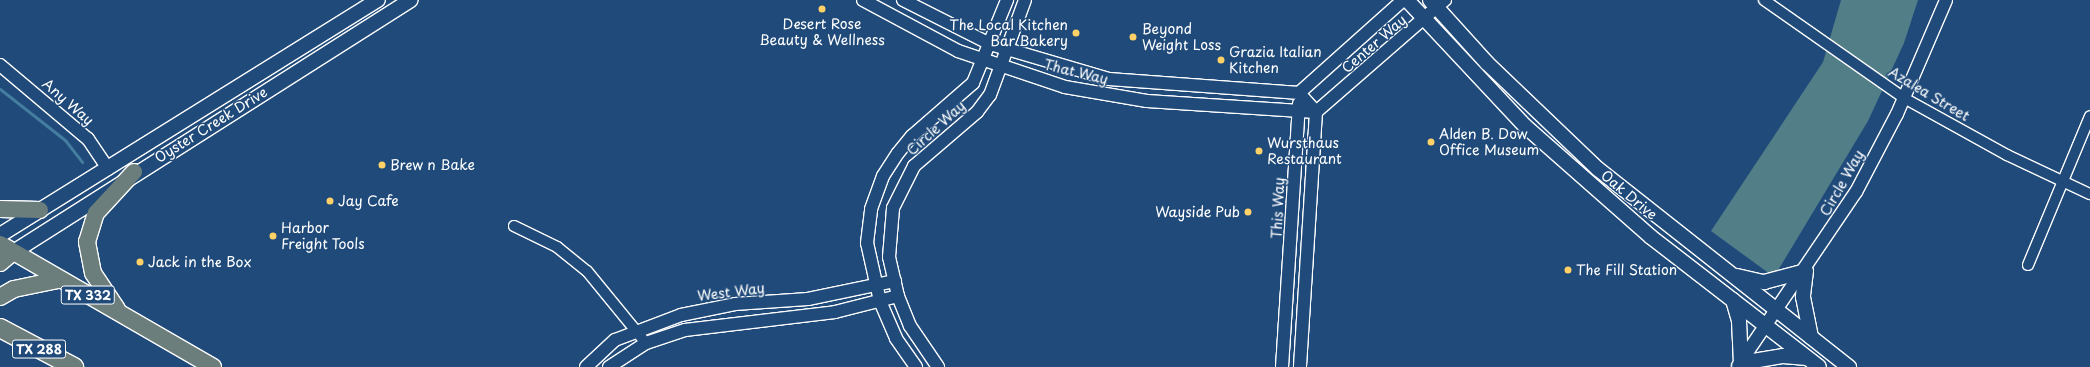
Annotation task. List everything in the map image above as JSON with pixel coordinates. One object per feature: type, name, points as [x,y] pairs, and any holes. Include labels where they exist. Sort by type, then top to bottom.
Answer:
[{"type":"highway","name":"TX 288","points":[[2,330],[74,367]]},
{"type":"main road","name":"Oyster Creek Drive","points":[[0,235],[378,0]]},
{"type":"main road","name":"Oyster Creek Drive","points":[[6,249],[134,172],[411,0]]},
{"type":"main road","name":"Oak Drive","points":[[1407,0],[1424,20],[1525,126],[1651,237],[1819,367]]},
{"type":"main road","name":"Oak Drive","points":[[1435,2],[1487,63],[1598,169],[1849,367]]},
{"type":"main road","points":[[118,310],[93,273],[87,242],[96,212],[134,172]]},
{"type":"main road","points":[[0,209],[40,210]]},
{"type":"main road","points":[[0,263],[6,249]]},
{"type":"main road","name":"TX 332","points":[[6,249],[58,280],[118,310],[212,367]]},
{"type":"main road","points":[[1730,274],[1764,282],[1806,271],[1803,297],[1811,337]]},
{"type":"main road","points":[[0,297],[14,288],[58,280]]},
{"type":"main road","points":[[1732,300],[1739,321],[1739,365],[1783,356],[1807,358]]},
{"type":"street","name":"That Way","points":[[862,0],[926,36],[984,60],[1002,67],[1104,96],[1299,111]]},
{"type":"street","name":"That Way","points":[[903,0],[990,44],[1007,51],[1109,79],[1299,93]]},
{"type":"street","name":"Circle Way","points":[[916,367],[896,338],[880,301],[867,243],[871,209],[883,176],[912,136],[967,91],[984,60],[1007,0]]},
{"type":"street","name":"Circle Way","points":[[938,367],[910,326],[898,296],[888,257],[889,224],[906,178],[926,152],[985,103],[1002,67],[1026,0]]},
{"type":"street","name":"Center Way","points":[[1299,93],[1403,0]]},
{"type":"street","name":"Azalea Street","points":[[1764,0],[1904,98],[2063,183],[2090,194]]},
{"type":"street","name":"Circle Way","points":[[1739,365],[1806,271],[1856,192],[1904,98],[1946,0]]},
{"type":"street","name":"Center Way","points":[[1316,112],[1424,20],[1435,2]]},
{"type":"street","name":"Any Way","points":[[0,64],[88,139],[108,168]]},
{"type":"street","name":"This Way","points":[[1282,367],[1299,93]]},
{"type":"street","points":[[1299,93],[1316,112],[1300,367]]},
{"type":"street","points":[[1299,111],[1316,112]]},
{"type":"street","points":[[2028,265],[2090,116]]},
{"type":"street","points":[[514,226],[572,258],[600,284],[646,343]]},
{"type":"street","name":"West Way","points":[[586,367],[615,340],[635,329],[698,311],[808,299],[895,281]]},
{"type":"street","points":[[609,367],[646,343],[704,326],[835,312],[898,296]]},
{"type":"street","points":[[698,311],[704,326]]},
{"type":"green space","points":[[1841,0],[1918,0],[1904,43],[1868,121],[1774,277],[1711,231],[1823,62]]},
{"type":"waterway","points":[[0,89],[65,140],[82,162]]},
{"type":"place","name":"Desert Rose Beauty & Wellness","points":[[822,9]]},
{"type":"place","name":"The Local Kitchen Bar Bakery","points":[[1076,33]]},
{"type":"place","name":"Beyond Weight Loss","points":[[1133,37]]},
{"type":"place","name":"Grazia Italian Kitchen","points":[[1221,60]]},
{"type":"place","name":"Alden B. Dow Office Museum","points":[[1431,142]]},
{"type":"place","name":"Wursthaus Restaurant","points":[[1259,151]]},
{"type":"place","name":"Brew n Bake","points":[[382,165]]},
{"type":"place","name":"Jay Cafe","points":[[330,201]]},
{"type":"place","name":"Wayside Pub","points":[[1248,212]]},
{"type":"place","name":"Harbor Freight Tools","points":[[273,236]]},
{"type":"place","name":"Jack in the Box","points":[[140,262]]},
{"type":"place","name":"The Fill Station","points":[[1568,270]]}]
